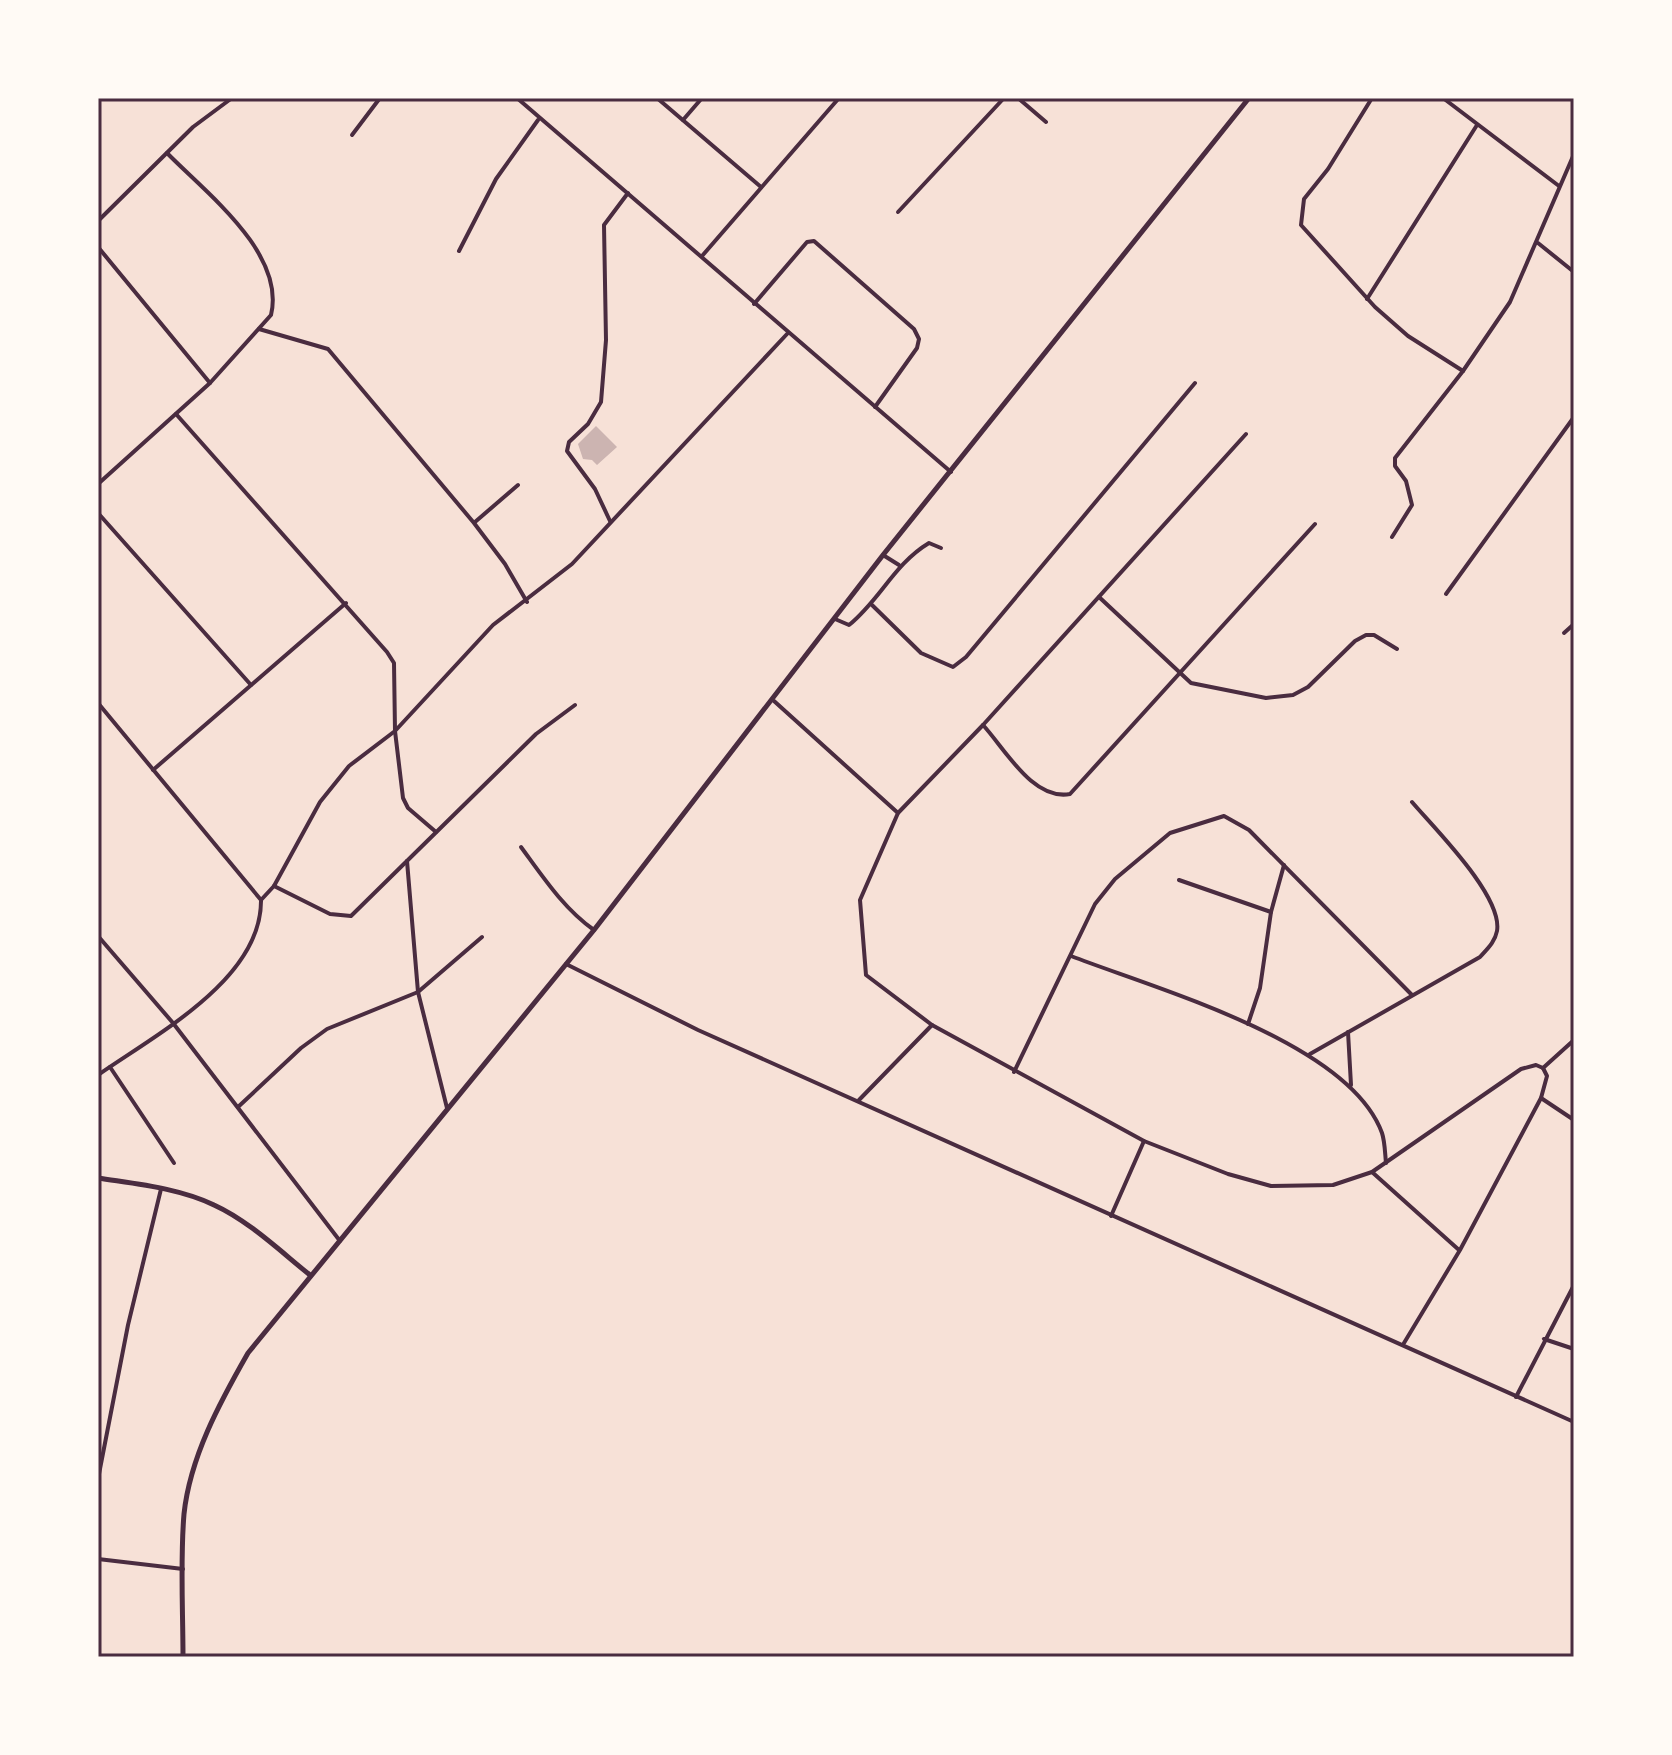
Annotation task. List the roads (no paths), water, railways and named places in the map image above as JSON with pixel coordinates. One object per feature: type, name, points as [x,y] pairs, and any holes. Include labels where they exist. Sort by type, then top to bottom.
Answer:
[{"type":"street","points":[[98,221],[193,127],[232,98]]},
{"type":"street","points":[[352,135],[380,98]]},
{"type":"street","points":[[517,98],[538,120],[702,256],[787,334],[951,472]]},
{"type":"street","points":[[657,98],[761,187]]},
{"type":"street","points":[[683,120],[702,98]]},
{"type":"street","points":[[702,256],[839,98]]},
{"type":"street","points":[[898,212],[1004,98]]},
{"type":"street","points":[[1018,98],[1046,122]]},
{"type":"street","points":[[183,1657],[184,1513],[191,1481],[218,1407],[248,1353],[594,930],[774,701],[883,555],[1249,98]]},
{"type":"street","points":[[1372,98],[1328,169],[1304,199],[1301,211],[1304,232],[1367,299],[1408,336],[1463,371]]},
{"type":"street","points":[[1443,98],[1560,186]]},
{"type":"street","points":[[459,251],[489,189],[522,137],[538,120]]},
{"type":"street","points":[[1367,299],[1477,125]]},
{"type":"street","points":[[98,484],[210,383],[271,315],[274,303],[267,271],[249,235],[167,153]]},
{"type":"street","points":[[1392,537],[1412,505],[1406,481],[1395,466],[1395,458],[1463,371],[1510,302],[1574,154]]},
{"type":"street","points":[[611,521],[595,489],[567,451],[569,442],[588,424],[601,402],[606,340],[604,225],[628,193]]},
{"type":"street","points":[[754,304],[807,242],[814,241],[898,314],[914,329],[919,339],[917,348],[875,407]]},
{"type":"street","points":[[1538,243],[1574,272]]},
{"type":"street","points":[[98,247],[210,383]]},
{"type":"street","points":[[259,329],[328,349],[474,523],[527,602]]},
{"type":"street","points":[[261,900],[274,886],[320,802],[349,766],[395,731],[493,625],[527,602],[572,564],[787,334]]},
{"type":"street","points":[[872,605],[921,653],[953,667],[966,657],[1195,383]]},
{"type":"street","points":[[176,414],[346,603],[394,663],[395,731],[403,798],[408,808],[436,832]]},
{"type":"street","points":[[1446,594],[1574,417]]},
{"type":"street","points":[[1246,434],[983,725],[898,813],[860,900],[866,975],[932,1025],[1144,1141],[1228,1174],[1271,1186],[1333,1185],[1372,1172],[1521,1069],[1536,1065],[1543,1068],[1547,1076],[1541,1098],[1460,1250],[1404,1343]]},
{"type":"street","points":[[474,523],[518,485]]},
{"type":"street","points":[[98,513],[251,685]]},
{"type":"street","points":[[983,725],[1041,790],[1057,797],[1070,794],[1315,524]]},
{"type":"street","points":[[835,619],[849,625],[872,605],[899,565],[929,543],[941,548]]},
{"type":"street","points":[[883,555],[899,565]]},
{"type":"street","points":[[1099,597],[1179,676],[1202,686],[1280,698],[1308,687],[1355,641],[1366,635],[1374,635],[1397,649]]},
{"type":"street","points":[[153,770],[346,603]]},
{"type":"street","points":[[1564,633],[1574,624]]},
{"type":"street","points":[[774,701],[898,813]]},
{"type":"street","points":[[98,703],[261,900],[261,918],[250,949],[229,975],[173,1023],[98,1075]]},
{"type":"street","points":[[274,886],[330,914],[351,916],[536,734],[575,705]]},
{"type":"street","points":[[1310,1054],[1480,957],[1492,944],[1497,930],[1495,910],[1477,880],[1412,802]]},
{"type":"street","points":[[1014,1072],[1095,904],[1131,863],[1170,833],[1224,816],[1249,830],[1412,995]]},
{"type":"street","points":[[521,847],[579,920],[594,930]]},
{"type":"street","points":[[407,861],[418,992],[447,1108]]},
{"type":"street","points":[[1248,1024],[1260,988],[1271,912],[1284,865]]},
{"type":"street","points":[[1179,880],[1271,912]]},
{"type":"street","points":[[98,936],[173,1023],[340,1241]]},
{"type":"street","points":[[238,1107],[301,1048],[327,1029],[355,1014],[418,992],[482,937]]},
{"type":"street","points":[[1071,956],[1248,1024],[1310,1054],[1351,1087],[1372,1113],[1383,1135],[1386,1163]]},
{"type":"street","points":[[566,964],[698,1030],[1111,1216],[1404,1343],[1574,1422]]},
{"type":"street","points":[[859,1100],[932,1025]]},
{"type":"street","points":[[1348,1032],[1351,1087]]},
{"type":"street","points":[[1543,1068],[1574,1040]]},
{"type":"street","points":[[110,1067],[174,1163]]},
{"type":"street","points":[[1541,1098],[1574,1120]]},
{"type":"street","points":[[1111,1216],[1144,1141]]},
{"type":"street","points":[[1372,1172],[1460,1250]]},
{"type":"street","points":[[98,1178],[161,1189],[214,1204],[258,1233],[310,1275]]},
{"type":"street","points":[[98,1479],[134,1297],[161,1189]]},
{"type":"street","points":[[1516,1397],[1574,1285]]},
{"type":"street","points":[[1544,1339],[1574,1349]]},
{"type":"street","points":[[98,1559],[183,1569]]},
{"type":"waterway","points":[[98,1563],[98,1569]]}]
